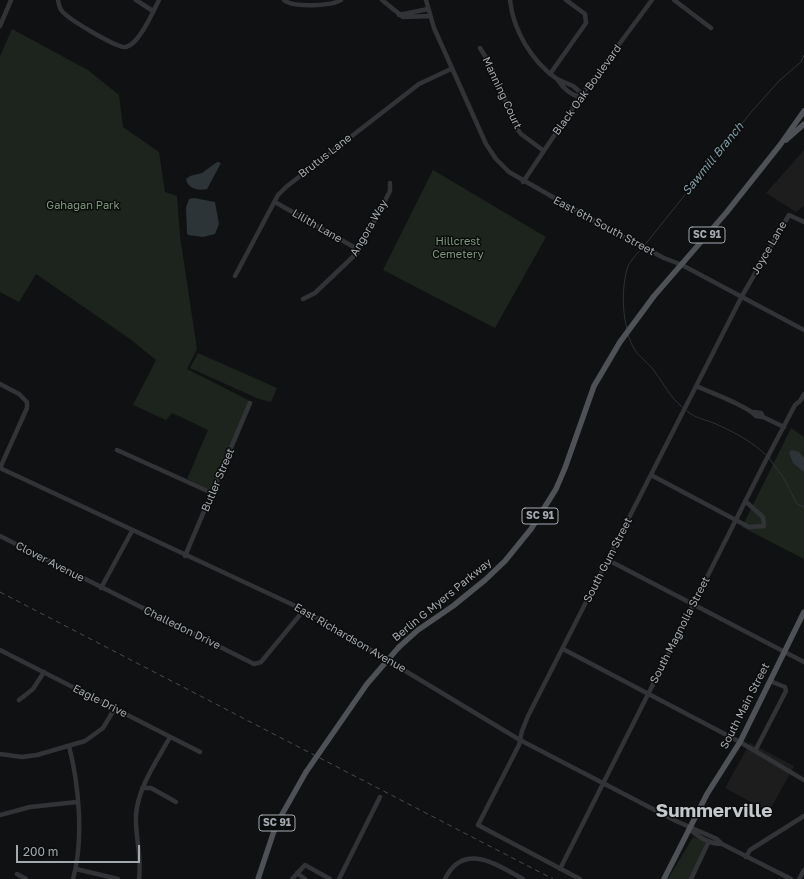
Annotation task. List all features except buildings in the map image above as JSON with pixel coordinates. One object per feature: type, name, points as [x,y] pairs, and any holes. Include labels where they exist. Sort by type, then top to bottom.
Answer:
[{"type":"main road","name":"Berlin G Myers Parkway","points":[[258,879],[276,825],[306,772],[367,684],[399,647],[418,630],[453,606],[485,580],[505,561],[531,529],[556,489],[594,386],[620,342],[654,296],[682,265],[780,145],[804,111]]},
{"type":"main road","name":"Berlin G Myers Parkway","points":[[780,145],[804,124]]},
{"type":"main road","name":"South Main Street","points":[[664,879],[707,794],[740,742],[804,612]]},
{"type":"street","points":[[0,26],[11,0]]},
{"type":"street","points":[[58,0],[63,13],[111,43],[121,47],[130,45],[137,40],[159,0]]},
{"type":"street","points":[[136,0],[153,11]]},
{"type":"street","points":[[284,0],[290,4],[330,5],[341,0]]},
{"type":"street","points":[[382,0],[403,17],[413,18],[430,16]]},
{"type":"street","name":"East 6th South Street","points":[[426,0],[430,16],[452,70],[486,144],[496,159],[509,172],[523,182],[634,243],[682,265],[804,330]]},
{"type":"street","points":[[510,0],[518,28],[536,60],[557,79],[573,86],[580,92],[580,97]]},
{"type":"street","points":[[550,74],[586,23],[585,14],[566,0]]},
{"type":"street","name":"Black Oak Boulevard","points":[[523,182],[580,97],[652,0]]},
{"type":"street","points":[[674,0],[711,28]]},
{"type":"street","points":[[399,15],[428,9]]},
{"type":"street","name":"Manning Court","points":[[480,48],[490,64],[518,130],[521,134],[544,151]]},
{"type":"street","name":"Brutus Lane","points":[[235,276],[275,202],[286,187],[419,84],[452,70]]},
{"type":"street","name":"Angora Way","points":[[303,299],[315,292],[346,265],[359,250],[390,191],[390,183]]},
{"type":"street","name":"Lilith Lane","points":[[275,202],[359,250]]},
{"type":"street","name":"Joyce Lane","points":[[742,296],[789,215],[804,222]]},
{"type":"street","name":"South Gum Street","points":[[560,869],[478,825],[519,745],[526,721],[742,296]]},
{"type":"street","points":[[0,384],[19,394],[27,402],[27,408],[0,468]]},
{"type":"street","points":[[696,386],[753,412],[759,417],[763,417],[784,426]]},
{"type":"street","name":"South Magnolia Street","points":[[560,869],[770,452],[795,405],[800,401],[804,394]]},
{"type":"street","name":"Butler Street","points":[[185,556],[250,403]]},
{"type":"street","points":[[117,450],[212,493]]},
{"type":"street","name":"East Richardson Avenue","points":[[0,468],[185,556],[304,610],[520,740],[689,828]]},
{"type":"street","points":[[651,475],[749,527],[764,526],[763,517],[745,501]]},
{"type":"street","points":[[101,588],[132,531]]},
{"type":"street","name":"Clover Avenue","points":[[0,536],[101,588]]},
{"type":"street","points":[[608,560],[804,662]]},
{"type":"street","name":"Challedon Drive","points":[[101,588],[254,664],[261,662],[304,610]]},
{"type":"street","points":[[563,648],[740,742],[804,780]]},
{"type":"street","name":"Eagle Drive","points":[[0,650],[200,752]]},
{"type":"street","points":[[19,700],[33,688],[44,672]]},
{"type":"street","points":[[755,751],[786,691],[785,687],[770,681]]},
{"type":"street","points":[[0,754],[27,757],[86,741],[96,736],[106,724],[115,708]]},
{"type":"street","points":[[139,879],[140,866],[136,816],[142,788],[170,737]]},
{"type":"street","points":[[69,746],[76,782],[79,850],[73,879]]},
{"type":"street","points":[[142,788],[151,788],[176,802]]},
{"type":"street","points":[[339,879],[380,797]]},
{"type":"street","points":[[0,815],[30,807],[77,802]]},
{"type":"street","points":[[746,856],[750,850],[804,816]]},
{"type":"street","points":[[689,828],[694,834],[715,844],[722,844]]},
{"type":"street","points":[[689,828],[697,829],[722,844],[791,879]]},
{"type":"street","points":[[691,879],[709,841]]},
{"type":"street","points":[[445,879],[456,863],[473,858],[485,860],[523,879]]},
{"type":"street","points":[[292,879],[305,865],[330,879]]},
{"type":"street","points":[[76,869],[118,879]]},
{"type":"street","points":[[560,869],[580,879]]},
{"type":"street","points":[[799,879],[804,870]]},
{"type":"street","points":[[297,873],[305,879]]},
{"type":"street","points":[[17,874],[26,879]]},
{"type":"shaded area","points":[[804,150],[804,206],[796,212],[766,193]]},
{"type":"shaded area","points":[[217,162],[221,163],[207,189],[200,190],[189,185],[186,179],[190,176],[202,173]]},
{"type":"shaded area","points":[[194,198],[215,202],[219,224],[215,234],[203,237],[188,235],[186,207],[189,199]]},
{"type":"shaded area","points":[[792,450],[799,452],[804,458],[804,472],[793,463],[789,452]]},
{"type":"shaded area","points":[[750,743],[794,766],[769,812],[725,788]]},
{"type":"green space","name":"Gahagan Park","points":[[12,29],[88,70],[119,95],[123,127],[159,152],[165,192],[177,196],[180,236],[197,349],[187,369],[252,402],[211,490],[187,479],[208,430],[172,413],[166,420],[133,405],[156,360],[130,339],[36,274],[19,302],[0,292],[0,56]]},
{"type":"green space","name":"Hillcrest Cemetery","points":[[433,170],[546,237],[495,328],[383,270]]},
{"type":"green space","points":[[198,353],[277,388],[271,402],[259,399],[190,368]]},
{"type":"green space","points":[[791,428],[804,437],[804,559],[742,527]]},
{"type":"green space","points":[[693,837],[706,842],[690,879],[668,879]]},
{"type":"waterway","name":"Sawmill Branch","points":[[644,246],[752,111],[780,80],[801,62],[804,55]]},
{"type":"waterway","points":[[627,329],[623,307],[625,276],[629,264],[642,248]]},
{"type":"waterway","points":[[628,334],[636,352],[651,367],[671,395],[682,407]]},
{"type":"waterway","points":[[687,411],[690,414],[736,434],[756,446],[767,456]]},
{"type":"waterway","points":[[769,458],[783,477],[797,504],[804,507]]},
{"type":"railway","points":[[0,592],[553,879]]},
{"type":"district","name":"Summerville","points":[[714,811]]}]
